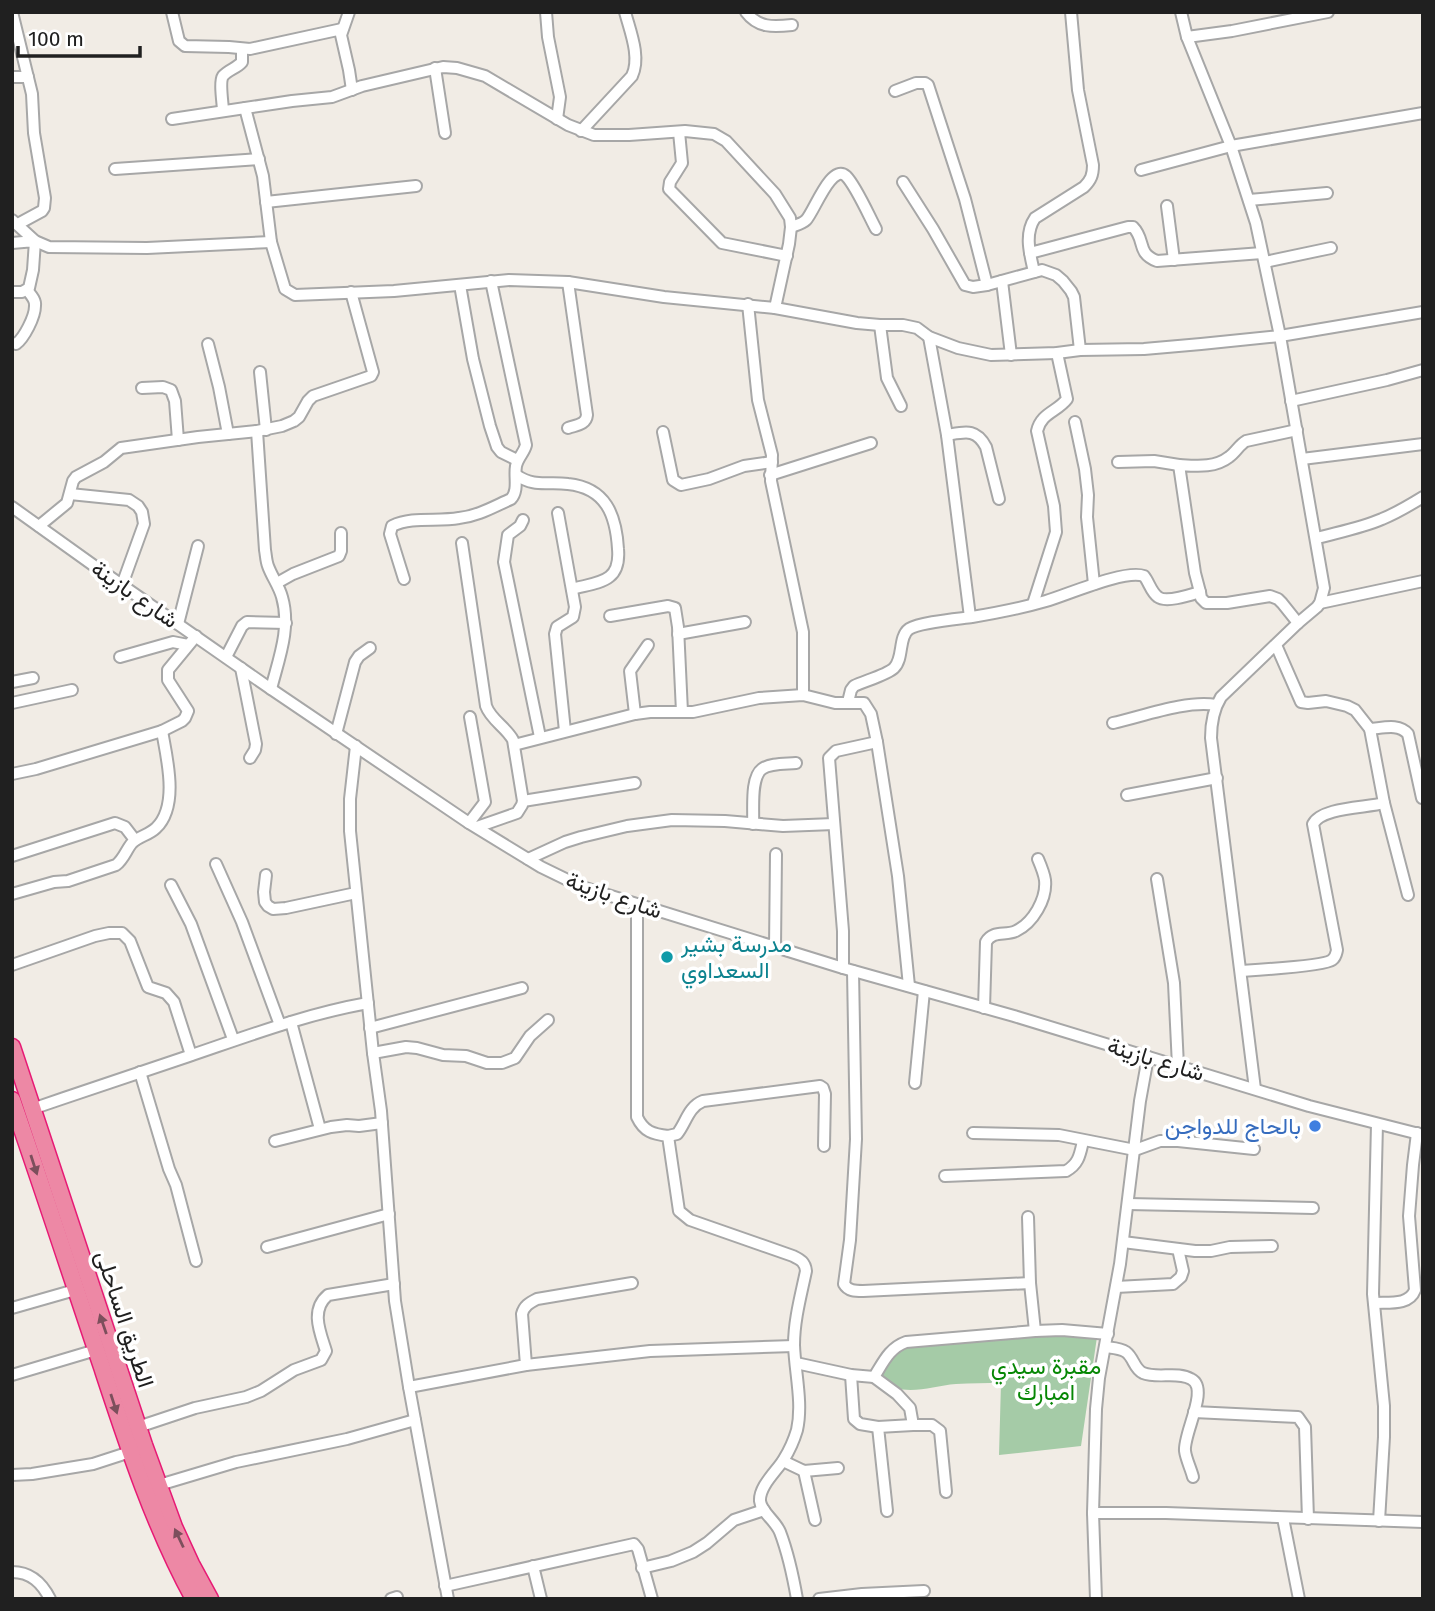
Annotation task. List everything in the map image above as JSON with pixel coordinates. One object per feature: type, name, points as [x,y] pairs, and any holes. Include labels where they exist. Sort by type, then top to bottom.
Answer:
[{"type":"highway","name":"الطريق الساحلى","points":[[12,1048],[138,1427],[174,1527],[210,1599]]},
{"type":"highway","name":"الطريق الساحلى","points":[[12,1100],[16,1122],[130,1452],[167,1545],[194,1599]]},
{"type":"street","points":[[12,12],[32,94],[34,133],[45,204],[42,211],[15,222],[35,241],[49,247],[147,248],[271,242]]},
{"type":"street","points":[[172,12],[177,36],[182,44],[250,49],[342,30]]},
{"type":"street","points":[[349,12],[341,39],[352,90]]},
{"type":"street","points":[[546,12],[560,97],[557,119]]},
{"type":"street","points":[[581,131],[636,69],[625,12]]},
{"type":"street","points":[[746,12],[761,25],[792,25]]},
{"type":"street","points":[[1034,272],[1029,228],[1035,218],[1084,187],[1093,174],[1078,90],[1071,12]]},
{"type":"street","points":[[1181,12],[1187,37],[1231,146],[1256,223],[1317,538],[1324,588],[1321,603]]},
{"type":"street","points":[[1187,37],[1328,12]]},
{"type":"street","points":[[223,111],[221,80],[242,62],[242,49]]},
{"type":"street","points":[[172,119],[331,97],[443,66],[485,76],[557,119],[594,135],[679,132],[707,133],[720,137],[780,201],[788,214],[791,227],[787,256],[775,308]]},
{"type":"street","points":[[435,68],[445,133]]},
{"type":"street","points":[[12,77],[28,77]]},
{"type":"street","points":[[895,91],[916,83],[928,85],[965,199],[987,285]]},
{"type":"street","points":[[245,108],[263,176],[271,242],[283,283],[289,292],[295,295],[528,279],[568,282],[664,297],[748,304],[880,325],[902,325],[917,328],[929,337],[971,352],[990,355],[1144,349],[1280,336],[1423,312]]},
{"type":"street","points":[[1141,170],[1231,146],[1423,113]]},
{"type":"street","points":[[679,132],[682,163],[669,189],[722,243],[787,256]]},
{"type":"street","points":[[115,169],[259,159]]},
{"type":"street","points":[[791,227],[808,218],[830,180],[838,174],[846,177],[876,229]]},
{"type":"street","points":[[902,183],[933,229],[962,282],[969,287],[1046,270],[1056,275],[1071,291],[1076,307],[1080,350]]},
{"type":"street","points":[[266,202],[416,186]]},
{"type":"street","points":[[1249,200],[1327,193]]},
{"type":"street","points":[[1167,206],[1174,260]]},
{"type":"street","points":[[1030,253],[1133,227],[1138,232],[1146,256],[1157,261],[1264,258],[1331,248]]},
{"type":"street","points":[[12,243],[35,241]]},
{"type":"street","points":[[12,292],[22,292],[30,285],[35,241]]},
{"type":"street","points":[[404,579],[390,534],[392,526],[415,520],[452,519],[479,514],[514,497],[517,460],[526,448],[491,281]]},
{"type":"street","points":[[1002,281],[1011,355]]},
{"type":"street","points":[[568,282],[587,415],[583,423],[568,428]]},
{"type":"street","points":[[460,285],[473,359],[490,426],[497,447],[517,460]]},
{"type":"street","points":[[12,344],[22,340],[35,307],[34,299],[27,290]]},
{"type":"street","points":[[39,526],[67,503],[76,477],[104,463],[121,448],[282,426],[294,421],[313,396],[371,376],[373,372],[351,292]]},
{"type":"street","points":[[748,304],[758,400],[771,450],[770,475],[803,632],[803,695]]},
{"type":"street","points":[[880,325],[887,378],[901,406]]},
{"type":"street","points":[[929,337],[947,435],[970,617]]},
{"type":"street","points":[[208,344],[228,434]]},
{"type":"street","points":[[1033,604],[1056,532],[1054,506],[1037,432],[1041,420],[1067,399],[1057,353]]},
{"type":"street","points":[[1292,401],[1423,370]]},
{"type":"street","points":[[260,372],[265,550],[268,568],[277,583],[285,610],[286,623],[271,689]]},
{"type":"street","points":[[142,388],[163,387],[171,390],[178,440]]},
{"type":"street","points":[[1075,422],[1085,469],[1094,584]]},
{"type":"street","points":[[1118,462],[1154,461],[1179,465],[1213,465],[1232,455],[1239,445],[1246,442],[1297,430]]},
{"type":"street","points":[[663,432],[673,480],[681,485],[772,462]]},
{"type":"street","points":[[947,435],[974,433],[983,441],[999,499]]},
{"type":"street","points":[[770,475],[871,443]]},
{"type":"street","points":[[1302,459],[1423,444]]},
{"type":"street","points":[[1179,465],[1201,598],[1206,603],[1227,603],[1270,596],[1278,599],[1298,623]]},
{"type":"street","points":[[516,475],[534,484],[583,487],[600,496],[609,507],[615,525],[618,550],[616,570],[606,580],[572,589]]},
{"type":"street","points":[[70,494],[129,500],[142,512],[144,524],[122,585]]},
{"type":"street","points":[[1317,538],[1382,519],[1423,497]]},
{"type":"street","name":"شارع بازينة","points":[[12,507],[178,624],[192,641],[226,657],[473,825],[561,878],[582,887],[848,970],[924,990],[1309,1106],[1420,1134]]},
{"type":"street","points":[[558,513],[575,613],[571,619],[557,627],[555,634],[565,731]]},
{"type":"street","points":[[523,520],[508,536],[504,562],[540,737]]},
{"type":"street","points":[[277,583],[339,556],[341,533]]},
{"type":"street","points":[[462,543],[486,706],[491,716],[512,737],[523,801],[516,813],[473,825]]},
{"type":"street","points":[[178,624],[198,546]]},
{"type":"street","points":[[848,702],[855,686],[891,671],[896,666],[903,637],[910,628],[1033,604],[1094,584],[1140,574],[1154,593],[1164,599],[1199,592]]},
{"type":"street","points":[[1255,1088],[1211,728],[1213,713],[1221,697],[1241,676],[1321,603],[1423,581]]},
{"type":"street","points":[[610,616],[672,606],[676,610],[682,712]]},
{"type":"street","points":[[226,657],[242,626],[247,622],[286,623]]},
{"type":"street","points":[[678,634],[745,622]]},
{"type":"street","points":[[120,657],[173,642],[192,641]]},
{"type":"street","points":[[12,774],[162,731],[182,721],[187,714],[186,706],[167,677],[170,667],[192,641]]},
{"type":"street","points":[[635,714],[630,671],[648,645]]},
{"type":"street","points":[[1276,645],[1301,702],[1326,701],[1347,706],[1354,710],[1370,729],[1384,803],[1408,895]]},
{"type":"street","points":[[337,734],[355,662],[370,648]]},
{"type":"street","points":[[241,668],[256,744],[250,758]]},
{"type":"street","points":[[12,682],[33,678]]},
{"type":"street","points":[[12,703],[72,690]]},
{"type":"street","points":[[514,745],[635,714],[693,712],[759,698],[803,695],[835,703],[864,703],[871,714],[877,742],[898,876],[909,986]]},
{"type":"street","points":[[1113,723],[1189,704],[1216,705]]},
{"type":"street","points":[[470,717],[485,802],[473,825]]},
{"type":"street","points":[[1370,729],[1397,727],[1408,734],[1422,799]]},
{"type":"street","points":[[12,894],[68,881],[116,865],[135,840],[154,831],[164,817],[169,802],[169,772],[162,731]]},
{"type":"street","points":[[877,742],[836,751],[829,758],[848,970],[856,1139],[850,1240],[844,1284],[852,1291],[863,1291],[1030,1283]]},
{"type":"street","points":[[356,746],[349,811],[382,1123],[394,1284],[409,1387],[448,1599]]},
{"type":"street","points":[[753,824],[754,783],[759,773],[763,768],[772,765],[796,763]]},
{"type":"street","points":[[1127,795],[1217,778]]},
{"type":"street","points":[[523,801],[635,783]]},
{"type":"street","points":[[1241,971],[1332,960],[1337,950],[1336,942],[1313,824],[1319,816],[1384,803]]},
{"type":"street","points":[[528,859],[565,842],[627,826],[672,820],[783,826],[834,824]]},
{"type":"street","points":[[12,856],[115,823],[125,827],[135,840]]},
{"type":"street","points":[[775,947],[776,854]]},
{"type":"street","points":[[984,1008],[986,942],[995,934],[1014,932],[1027,923],[1036,911],[1045,890],[1038,859]]},
{"type":"street","points":[[216,863],[285,1024],[320,1129]]},
{"type":"street","points":[[266,875],[265,902],[274,909],[356,893]]},
{"type":"street","points":[[1157,879],[1174,983],[1178,1066]]},
{"type":"street","points":[[171,885],[191,924],[233,1040]]},
{"type":"street","points":[[637,904],[637,1117],[646,1131],[653,1135],[677,1134],[690,1109],[703,1101],[820,1086],[825,1094],[824,1146]]},
{"type":"street","points":[[12,965],[95,936],[122,933],[130,941],[148,987],[166,993],[174,1002],[191,1055]]},
{"type":"street","points":[[370,1028],[522,988]]},
{"type":"street","points":[[915,1083],[924,990]]},
{"type":"street","points":[[32,1109],[233,1040],[349,1006],[368,1003]]},
{"type":"street","points":[[373,1053],[406,1047],[443,1055],[466,1056],[487,1063],[502,1063],[515,1058],[530,1036],[548,1020]]},
{"type":"street","points":[[1096,1599],[1093,1513],[1096,1409],[1123,1242],[1148,1057]]},
{"type":"street","points":[[140,1072],[176,1185],[196,1261]]},
{"type":"street","points":[[275,1141],[343,1125],[382,1123]]},
{"type":"street","points":[[1377,1124],[1374,1303],[1384,1406],[1379,1521]]},
{"type":"street","points":[[973,1133],[1059,1135],[1135,1150],[1160,1141],[1254,1149]]},
{"type":"street","points":[[1374,1303],[1407,1301],[1413,1297],[1415,1290],[1409,1216],[1413,1165],[1420,1134]]},
{"type":"street","points":[[668,1136],[682,1216],[793,1256],[805,1265],[795,1325],[799,1414],[797,1431],[783,1461],[762,1492],[760,1502],[780,1533],[797,1599]]},
{"type":"street","points":[[945,1176],[1066,1171],[1078,1162],[1083,1141]]},
{"type":"street","points":[[1128,1204],[1314,1208]]},
{"type":"street","points":[[267,1247],[389,1214]]},
{"type":"street","points":[[1409,1216],[1423,1216]]},
{"type":"street","points":[[1028,1217],[1035,1331]]},
{"type":"street","points":[[1123,1242],[1211,1251],[1230,1247],[1272,1246]]},
{"type":"street","points":[[1116,1287],[1172,1284],[1181,1277],[1183,1271],[1178,1249]]},
{"type":"street","points":[[526,1366],[522,1314],[528,1304],[537,1300],[632,1283]]},
{"type":"street","points":[[138,1427],[195,1408],[246,1397],[271,1386],[294,1370],[321,1360],[326,1351],[317,1314],[322,1300],[328,1295],[394,1284]]},
{"type":"street","points":[[12,1308],[75,1290]]},
{"type":"street","points":[[874,1377],[892,1349],[906,1342],[1035,1331],[1062,1330],[1108,1334]]},
{"type":"street","points":[[409,1387],[526,1366],[650,1351],[794,1346]]},
{"type":"street","points":[[1105,1347],[1126,1352],[1140,1372],[1188,1377],[1196,1381],[1199,1388],[1185,1449],[1193,1477]]},
{"type":"street","points":[[12,1375],[96,1350]]},
{"type":"street","points":[[796,1363],[874,1377],[897,1394],[910,1408],[913,1425]]},
{"type":"street","points":[[852,1375],[854,1419],[860,1424],[878,1427],[932,1425],[940,1431],[946,1492]]},
{"type":"street","points":[[1194,1412],[1298,1417],[1305,1427],[1308,1518]]},
{"type":"street","points":[[159,1485],[236,1462],[347,1439],[415,1420]]},
{"type":"street","points":[[878,1427],[887,1511]]},
{"type":"street","points":[[12,1475],[32,1475],[93,1464],[130,1452]]},
{"type":"street","points":[[783,1461],[804,1471],[838,1468]]},
{"type":"street","points":[[804,1471],[815,1520]]},
{"type":"street","points":[[642,1568],[693,1552],[734,1520],[764,1510]]},
{"type":"street","points":[[1093,1513],[1423,1522]]},
{"type":"street","points":[[1283,1518],[1299,1599]]},
{"type":"street","points":[[445,1586],[634,1544],[638,1549],[652,1599]]},
{"type":"street","points":[[533,1566],[541,1599]]},
{"type":"street","points":[[12,1572],[29,1575],[39,1581],[50,1599]]},
{"type":"street","points":[[819,1599],[924,1591]]},
{"type":"green space","name":"مقبرة سيدي امبارك","points":[[1051,1332],[1097,1337],[1081,1446],[999,1455],[1001,1383],[956,1384],[907,1390],[889,1385],[880,1379],[886,1358],[898,1345]]},
{"type":"place","name":"مدرسة بشير السعداوي","points":[[667,957]]},
{"type":"place","name":"بالحاج للدواجن","points":[[1315,1126]]}]
